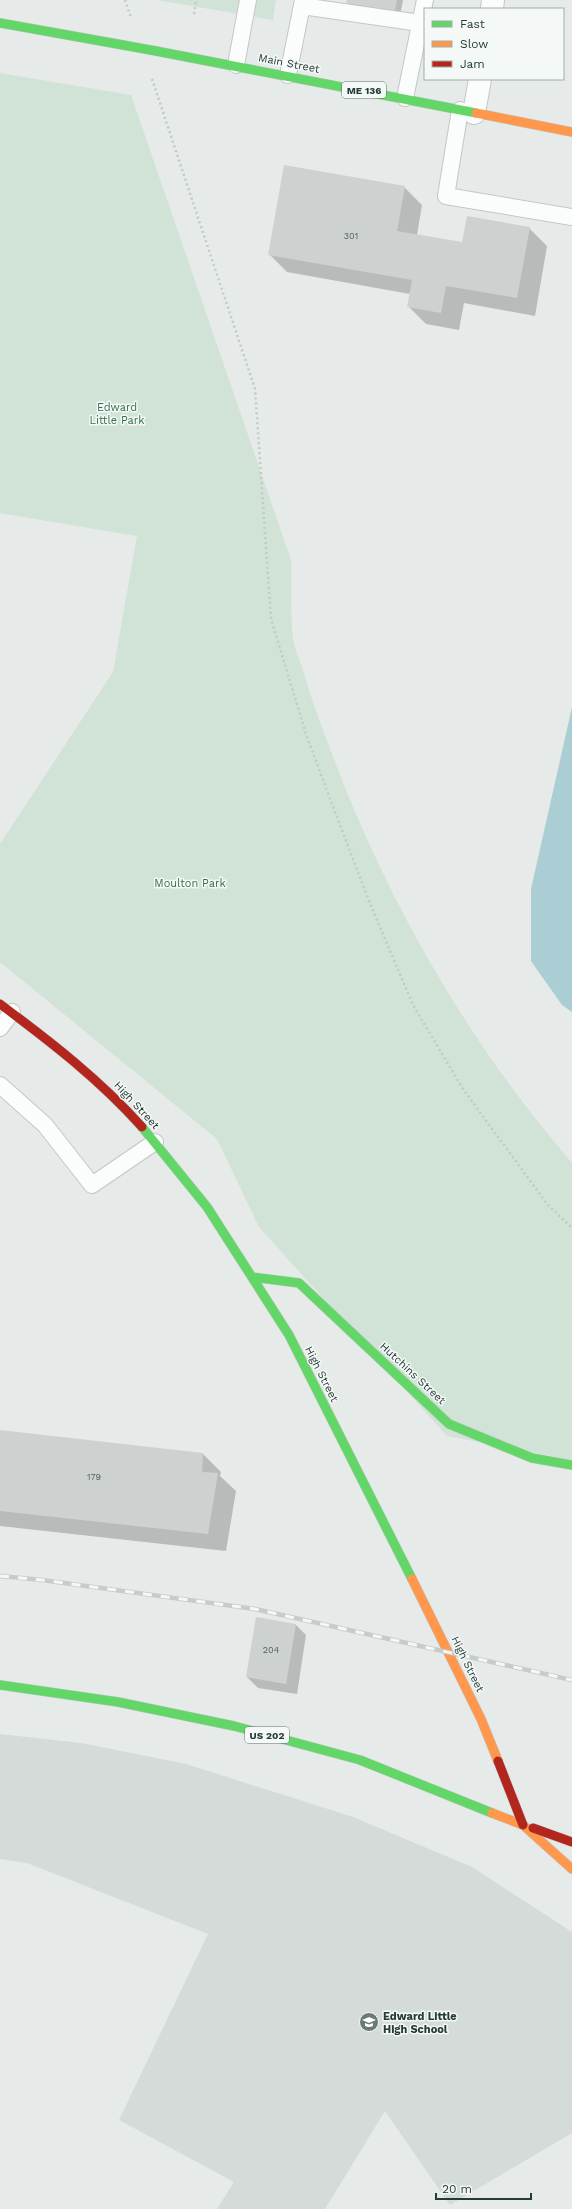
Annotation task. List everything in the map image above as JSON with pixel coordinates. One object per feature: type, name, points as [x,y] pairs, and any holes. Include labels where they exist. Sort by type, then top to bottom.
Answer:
[{"type":"main road","name":"Main Street","points":[[0,23],[288,74],[572,132]]},
{"type":"main road","name":"High Street","points":[[6,1008],[54,1044],[114,1096],[155,1142],[207,1207],[289,1335],[449,1652],[481,1719],[523,1824]]},
{"type":"main road","name":"Hutchins Street","points":[[252,1277],[299,1283],[449,1424],[532,1458],[572,1465]]},
{"type":"main road","name":"US 202","points":[[0,1686],[118,1702],[234,1726],[360,1760],[572,1842]]},
{"type":"main road","name":"US 202","points":[[523,1824],[572,1869]]},
{"type":"street","points":[[467,111],[480,80]]},
{"type":"lane","points":[[236,65],[248,0]]},
{"type":"lane","points":[[405,98],[425,0]]},
{"type":"lane","points":[[288,74],[303,3],[420,23]]},
{"type":"lane","points":[[467,111],[446,196],[572,217]]},
{"type":"lane","points":[[0,1028],[6,1008]]},
{"type":"lane","points":[[0,1085],[45,1125],[92,1185],[155,1142]]},
{"type":"path","points":[[125,0],[132,22]]},
{"type":"path","points":[[194,14],[196,0]]},
{"type":"path","points":[[150,72],[255,389],[271,620],[306,734],[371,906],[413,1005],[463,1089],[547,1204],[572,1228]]},
{"type":"shaded area","name":"Edward Little High School","points":[[0,1734],[81,1743],[186,1764],[353,1817],[472,1867],[572,1932],[572,2133],[450,2205],[385,2111],[325,2209],[217,2209],[234,2182],[119,2120],[208,1934],[27,1863],[0,1859]]},
{"type":"green space","points":[[157,0],[276,0],[273,20]]},
{"type":"green space","name":"Moulton Park","points":[[0,73],[131,95],[291,560],[294,645],[319,721],[348,796],[400,908],[462,1015],[496,1066],[572,1163],[572,1460],[447,1436],[259,1227],[217,1139],[0,962],[0,844],[113,672],[137,536],[0,513]]},
{"type":"water","points":[[572,707],[572,1012],[562,1005],[531,961],[531,889]]},
{"type":"building","points":[[347,0],[397,0],[395,11],[346,3]]},
{"type":"building","points":[[284,165],[405,186],[397,231],[462,242],[467,216],[530,227],[517,298],[446,286],[441,313],[407,307],[412,280],[268,255]]},
{"type":"building","points":[[0,1430],[203,1453],[202,1472],[218,1473],[208,1534],[0,1511]]},
{"type":"building","points":[[256,1617],[296,1624],[286,1684],[246,1677]]},
{"type":"railway","points":[[0,1576],[42,1580],[255,1609],[572,1680]]},
{"type":"traffic: fast","points":[[0,23],[123,45]]},
{"type":"traffic: fast","points":[[123,45],[156,51]]},
{"type":"traffic: fast","points":[[156,51],[476,113]]},
{"type":"traffic: fast","points":[[142,1127],[207,1207],[289,1335],[412,1579]]},
{"type":"traffic: fast","points":[[252,1277],[299,1283],[449,1424],[532,1458],[572,1465]]},
{"type":"traffic: fast","points":[[0,1685],[118,1702],[234,1726],[360,1760],[492,1813]]},
{"type":"traffic: slow","points":[[476,113],[572,132]]},
{"type":"traffic: slow","points":[[412,1579],[481,1719],[498,1761]]},
{"type":"traffic: slow","points":[[492,1813],[523,1825],[572,1869]]},
{"type":"traffic: jam","points":[[0,1004],[92,1077],[142,1127]]},
{"type":"traffic: jam","points":[[498,1761],[523,1825]]},
{"type":"traffic: jam","points":[[533,1828],[572,1842]]},
{"type":"place","name":"Edward Little High School","points":[[369,2022]]},
{"type":"park label","name":"Edward Little Park","points":[[117,413]]}]
